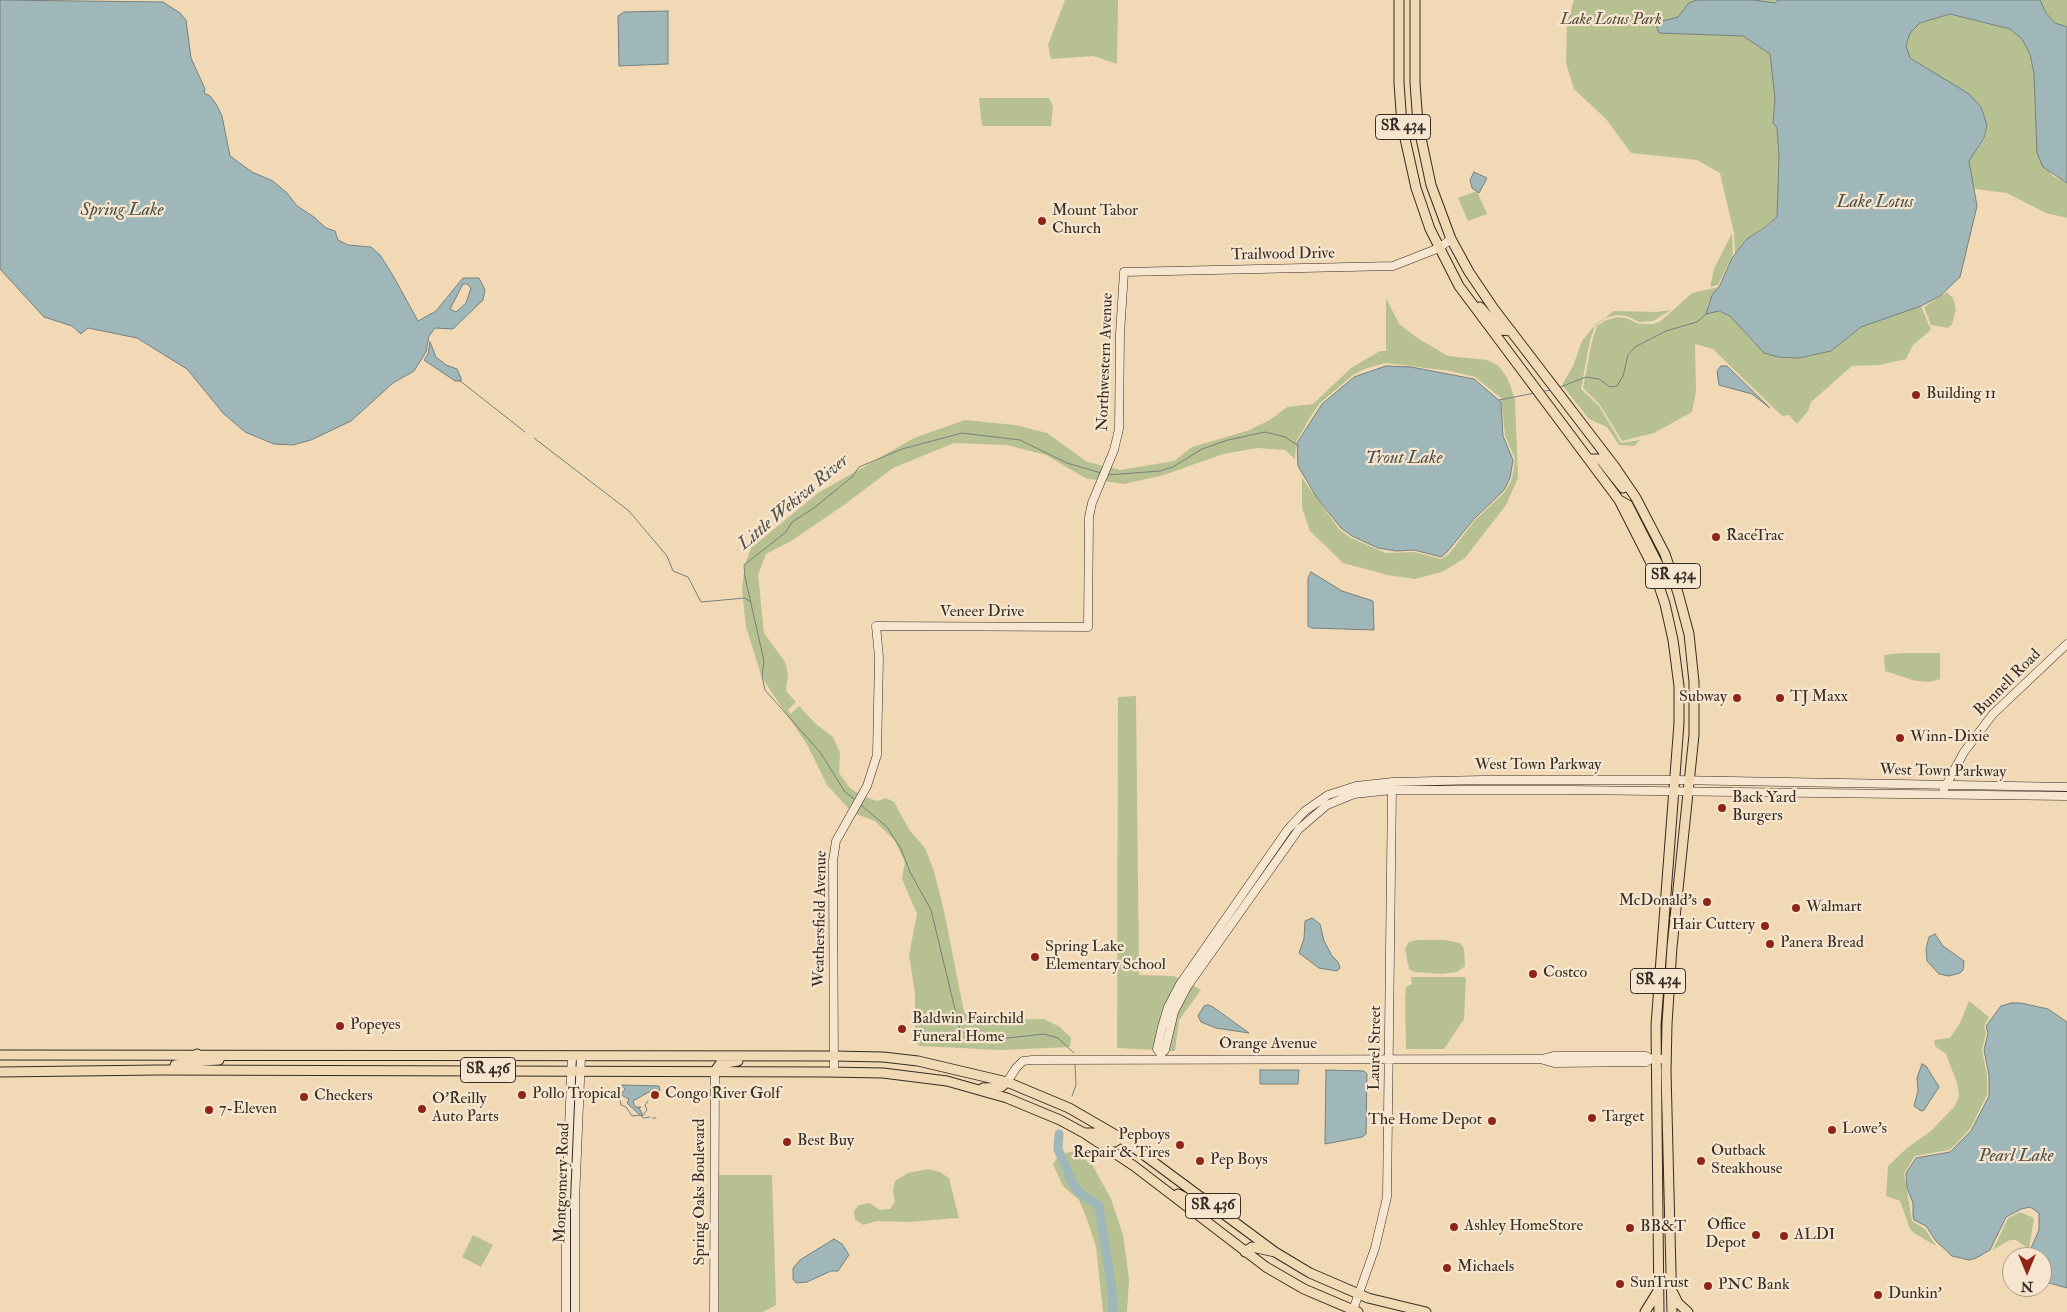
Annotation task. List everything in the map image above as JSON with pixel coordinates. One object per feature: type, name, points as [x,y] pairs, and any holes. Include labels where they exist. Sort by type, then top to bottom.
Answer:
[{"type":"main road","name":"SR 434","points":[[1399,0],[1399,83],[1406,147],[1416,188],[1439,248],[1459,286],[1619,500],[1652,565],[1672,631],[1679,697],[1674,790],[1653,1059],[1658,1161],[1659,1312]]},
{"type":"main road","name":"SR 434","points":[[1415,1],[1415,84],[1418,124],[1431,185],[1453,242],[1478,286],[1635,496],[1660,543],[1674,580],[1689,634],[1694,671],[1695,722],[1690,786],[1672,947],[1666,1059],[1672,1312]]},
{"type":"main road","points":[[1459,286],[1470,295],[1500,330],[1511,331]]},
{"type":"main road","points":[[1589,459],[1600,459],[1626,493],[1635,496]]},
{"type":"main road","points":[[1619,500],[1628,504],[1664,576],[1674,580]]},
{"type":"main road","points":[[1665,903],[1674,926]]},
{"type":"main road","points":[[1663,922],[1672,947]]},
{"type":"main road","points":[[140,1070],[186,1064],[197,1054]]},
{"type":"main road","points":[[192,1070],[202,1061],[222,1060],[228,1054]]},
{"type":"main road","name":"SR 436","points":[[0,1055],[833,1056],[883,1057],[949,1066],[1007,1082],[1055,1102],[1121,1138],[1275,1252],[1322,1280],[1359,1294],[1426,1312]]},
{"type":"main road","points":[[715,1071],[720,1064],[744,1061],[752,1056]]},
{"type":"main road","name":"SR 436","points":[[0,1072],[140,1070],[715,1071],[834,1072],[915,1076],[975,1088],[1042,1112],[1084,1133],[1116,1153],[1266,1267],[1304,1289],[1356,1311]]},
{"type":"main road","points":[[975,1088],[1001,1087],[1007,1082]]},
{"type":"main road","points":[[1084,1133],[1096,1133],[1114,1142],[1121,1138]]},
{"type":"main road","points":[[1116,1153],[1128,1150],[1153,1167],[1163,1168]]},
{"type":"main road","points":[[1658,1161],[1663,1180],[1669,1188]]},
{"type":"main road","points":[[1170,1193],[1192,1201],[1198,1201],[1203,1198]]},
{"type":"main road","points":[[1245,1252],[1252,1248],[1275,1252]]},
{"type":"main road","points":[[1645,1312],[1659,1289]]},
{"type":"main road","points":[[1672,1290],[1678,1303],[1688,1312]]},
{"type":"street","name":"Trailwood Drive","points":[[1124,272],[1383,267],[1402,264],[1453,242]]},
{"type":"street","name":"Northwestern Avenue","points":[[1088,627],[1088,524],[1092,503],[1106,470],[1119,429],[1120,334],[1124,272]]},
{"type":"street","name":"Veneer Drive","points":[[876,626],[1088,627]]},
{"type":"street","name":"Weathersfield Avenue","points":[[834,1072],[832,861],[836,841],[867,786],[877,756],[879,657],[876,626]]},
{"type":"street","name":"Bunnell Road","points":[[1941,795],[1964,752],[1993,714],[2067,644]]},
{"type":"street","points":[[1955,769],[1958,780],[1964,786]]},
{"type":"street","name":"West Town Parkway","points":[[2067,787],[1690,786],[1674,790],[1392,790],[1360,793],[1340,799],[1318,812],[1299,829],[1187,988],[1174,1012],[1166,1050],[1160,1056],[1157,1050],[1162,1027],[1180,984],[1288,829],[1305,811],[1328,795],[1356,786],[1392,782],[1674,780],[1690,786],[1941,795],[2067,796]]},
{"type":"street","name":"Laurel Street","points":[[1356,1311],[1359,1294],[1375,1248],[1387,1197],[1392,782]]},
{"type":"street","name":"Montgomery Road","points":[[575,1312],[576,1056]]},
{"type":"street","name":"Orange Avenue","points":[[1007,1082],[1023,1061],[1032,1060],[1160,1056],[1390,1060],[1646,1056],[1653,1059],[1666,1059]]},
{"type":"street","name":"Montgomery Road","points":[[566,1312],[566,1199],[576,1071]]},
{"type":"street","name":"Spring Oaks Boulevard","points":[[714,1312],[715,1071]]},
{"type":"street","points":[[567,1251],[573,1262],[576,1282]]},
{"type":"green space","points":[[1065,0],[1118,0],[1117,64],[1093,56],[1051,59],[1048,45]]},
{"type":"green space","name":"Lake Lotus Park","points":[[1574,0],[1839,0],[1813,33],[1682,33],[1743,36],[1770,54],[1775,99],[1773,123],[1777,128],[1779,155],[1777,217],[1747,239],[1735,254],[1734,233],[1720,173],[1697,160],[1631,153],[1606,119],[1574,89],[1566,63],[1567,22]]},
{"type":"green space","points":[[2040,0],[2067,0],[2067,27],[2055,23],[2046,13]]},
{"type":"green space","points":[[1950,14],[2010,29],[2022,39],[2030,54],[2034,74],[2037,153],[2053,176],[2067,183],[2067,218],[2046,213],[2007,193],[1975,189],[1969,171],[1969,161],[1985,138],[1987,125],[1928,69],[1910,58],[1906,46],[1910,33],[1920,23]]},
{"type":"green space","points":[[979,98],[1049,98],[1053,106],[1051,126],[982,126]]},
{"type":"green space","points":[[1477,191],[1487,214],[1468,221],[1458,198]]},
{"type":"green space","points":[[1732,233],[1733,254],[1718,285],[1710,287],[1714,269]]},
{"type":"green space","points":[[1719,287],[1712,295],[1707,307],[1730,316],[1754,343],[1799,358],[1831,351],[1861,327],[1921,306],[1931,330],[1913,345],[1906,359],[1880,365],[1852,366],[1811,402],[1808,411],[1797,424],[1789,415],[1782,416],[1713,349],[1695,344],[1696,392],[1692,412],[1654,433],[1622,441],[1600,405],[1583,388],[1592,341],[1597,326],[1606,320],[1617,317],[1626,318],[1639,324],[1654,324],[1662,320],[1692,293]]},
{"type":"green space","points":[[1947,292],[1953,298],[1956,309],[1952,324],[1948,328],[1931,325],[1924,307]]},
{"type":"green space","points":[[1386,298],[1399,324],[1419,339],[1448,356],[1487,360],[1499,366],[1508,379],[1515,400],[1518,478],[1506,505],[1465,558],[1442,572],[1415,579],[1388,575],[1343,563],[1310,531],[1302,508],[1302,478],[1339,529],[1351,538],[1386,553],[1414,552],[1441,559],[1449,554],[1475,520],[1505,492],[1512,479],[1515,459],[1505,435],[1501,398],[1475,377],[1450,371],[1386,363],[1364,369],[1353,375],[1320,403],[1311,416],[1296,442],[1295,459],[1285,450],[1257,448],[1223,454],[1164,475],[1124,484],[1103,481],[1109,467],[1120,470],[1174,461],[1192,447],[1247,431],[1270,420],[1287,407],[1313,404],[1351,368],[1380,351],[1386,351]]},
{"type":"green space","points":[[1671,310],[1653,321],[1639,322],[1627,316],[1617,315],[1605,318],[1595,326],[1590,340],[1581,389],[1599,406],[1621,443],[1640,440],[1634,446],[1619,445],[1607,427],[1589,419],[1562,385],[1573,366],[1582,341],[1596,324],[1614,311],[1657,312]]},
{"type":"green space","points":[[965,420],[1015,425],[1047,433],[1087,462],[1104,466],[1099,480],[1087,479],[1046,455],[1007,445],[954,443],[893,468],[844,505],[791,541],[766,554],[758,575],[764,633],[785,662],[788,674],[786,691],[796,702],[788,710],[791,714],[799,706],[816,724],[833,737],[840,753],[839,773],[850,788],[859,794],[849,809],[827,785],[808,746],[762,678],[746,627],[742,589],[745,564],[751,548],[818,493],[914,438]]},
{"type":"green space","points":[[1940,653],[1940,679],[1930,682],[1916,681],[1885,671],[1884,655]]},
{"type":"green space","points":[[1136,696],[1139,975],[1174,976],[1180,979],[1155,1050],[1117,1048],[1118,697]]},
{"type":"green space","points":[[863,796],[877,801],[886,798],[894,802],[910,831],[925,848],[934,871],[944,911],[964,1012],[974,1020],[1044,1019],[1060,1027],[1071,1038],[1070,1047],[1000,1050],[920,1046],[915,1042],[915,993],[909,955],[917,914],[902,879],[905,862],[895,841],[875,821],[853,813]]},
{"type":"green space","points":[[1417,940],[1445,940],[1460,943],[1464,949],[1465,966],[1457,972],[1442,974],[1414,972],[1409,969],[1405,949],[1409,942]]},
{"type":"green space","points":[[1411,977],[1465,977],[1466,979],[1464,1019],[1444,1049],[1406,1049],[1405,998],[1406,987],[1412,984]]},
{"type":"green space","points":[[1192,985],[1201,990],[1179,1020],[1175,1051],[1168,1051],[1177,1013]]},
{"type":"green space","points":[[1969,1001],[1989,1017],[1984,1026],[1986,1033],[1982,1050],[1987,1075],[1987,1095],[1970,1129],[1955,1145],[1949,1150],[1915,1156],[1904,1173],[1912,1221],[1925,1229],[1936,1246],[1910,1229],[1900,1201],[1886,1196],[1888,1166],[1907,1148],[1931,1131],[1955,1106],[1959,1096],[1957,1083],[1946,1054],[1935,1046],[1934,1040],[1950,1038],[1960,1023]]},
{"type":"green space","points":[[1074,1151],[1093,1166],[1111,1199],[1123,1235],[1129,1279],[1127,1312],[1103,1312],[1096,1247],[1088,1222],[1079,1200],[1063,1186],[1053,1164],[1059,1155]]},
{"type":"green space","points":[[928,1169],[940,1172],[949,1178],[959,1218],[907,1222],[877,1221],[863,1225],[855,1219],[854,1211],[859,1205],[869,1203],[880,1210],[890,1209],[895,1202],[893,1190],[895,1181],[908,1173]]},
{"type":"green space","points":[[719,1175],[772,1175],[776,1305],[763,1312],[719,1312]]},
{"type":"green space","points":[[2020,1212],[2034,1218],[2029,1247],[2016,1240],[2010,1240],[1993,1250],[2008,1218]]},
{"type":"green space","points":[[473,1235],[493,1245],[481,1267],[462,1257]]},
{"type":"water","name":"Spring Lake","points":[[0,0],[163,2],[180,13],[186,20],[191,58],[205,89],[204,93],[210,96],[222,116],[230,156],[252,172],[273,181],[287,193],[297,206],[314,217],[326,228],[335,231],[338,240],[348,245],[371,247],[380,255],[418,321],[436,311],[463,278],[479,278],[485,290],[483,300],[453,329],[435,328],[429,336],[426,352],[414,371],[393,383],[351,421],[311,440],[293,445],[274,444],[245,432],[223,413],[187,369],[137,338],[88,328],[81,334],[72,326],[44,317],[0,269]],"holes":[[[463,284],[467,284],[471,288],[466,303],[456,312],[450,309]]]},
{"type":"water","name":"Lake Lotus","points":[[1697,0],[1754,0],[1775,3],[1778,0],[2040,0],[2046,13],[2055,23],[2067,27],[2067,183],[2043,167],[2037,153],[2034,74],[2030,54],[2022,39],[2010,29],[1950,14],[1920,23],[1910,33],[1906,46],[1910,58],[1969,94],[1981,107],[1987,125],[1984,138],[1969,161],[1977,206],[1960,277],[1940,296],[1921,306],[1861,327],[1831,351],[1799,358],[1778,357],[1764,353],[1730,316],[1719,311],[1706,314],[1712,295],[1719,287],[1732,258],[1747,239],[1777,217],[1779,155],[1777,128],[1773,123],[1775,99],[1770,54],[1743,36],[1659,33],[1655,23],[1678,17],[1689,3]]},
{"type":"water","points":[[668,11],[668,64],[619,66],[618,16],[624,12]]},
{"type":"water","points":[[1474,172],[1487,178],[1479,193],[1472,188],[1470,180]]},
{"type":"water","points":[[430,342],[436,357],[446,365],[457,369],[461,381],[455,381],[424,360],[428,354]]},
{"type":"water","name":"Trout Lake","points":[[1386,366],[1411,367],[1474,379],[1501,402],[1503,436],[1513,460],[1510,478],[1504,490],[1474,519],[1441,557],[1414,550],[1396,551],[1378,548],[1352,536],[1341,528],[1317,498],[1298,466],[1297,443],[1322,404],[1354,377]]},
{"type":"water","points":[[1721,366],[1727,366],[1770,408],[1752,394],[1719,385],[1717,371]]},
{"type":"water","points":[[1311,572],[1342,591],[1373,601],[1374,630],[1312,628],[1308,626],[1308,578]]},
{"type":"water","points":[[1312,918],[1320,924],[1324,941],[1332,956],[1338,962],[1340,968],[1337,971],[1319,968],[1299,953],[1304,939],[1305,921]]},
{"type":"water","points":[[1935,934],[1943,946],[1964,961],[1963,970],[1960,973],[1949,976],[1939,974],[1927,961],[1926,949],[1929,937]]},
{"type":"water","name":"Pearl Lake","points":[[2021,1003],[2048,1009],[2067,1022],[2067,1288],[2052,1284],[2052,1247],[2031,1247],[2039,1230],[2039,1213],[2030,1207],[2021,1209],[2006,1217],[1990,1250],[1969,1260],[1952,1256],[1936,1241],[1926,1226],[1914,1220],[1913,1216],[1913,1203],[1907,1188],[1906,1173],[1916,1158],[1950,1152],[1971,1131],[1989,1096],[1989,1075],[1984,1050],[1988,1033],[1986,1026],[2001,1006]]},
{"type":"water","points":[[1208,1005],[1249,1033],[1216,1028],[1201,1022],[1198,1016],[1204,1006]]},
{"type":"water","points":[[1922,1064],[1926,1066],[1939,1087],[1924,1110],[1921,1111],[1914,1106],[1918,1091],[1917,1078]]},
{"type":"water","points":[[1260,1070],[1299,1070],[1298,1084],[1260,1084]]},
{"type":"water","points":[[1326,1070],[1364,1071],[1367,1074],[1366,1134],[1362,1137],[1325,1144]]},
{"type":"water","points":[[622,1085],[659,1086],[660,1091],[649,1092],[633,1101],[635,1107],[641,1107],[639,1108],[643,1115],[641,1116],[627,1103],[629,1099],[621,1095],[625,1089]]},
{"type":"water","points":[[834,1239],[842,1244],[849,1255],[838,1271],[831,1271],[807,1282],[796,1283],[793,1279],[793,1268],[800,1260]]},
{"type":"waterway","name":"Little Wekiva River","points":[[1558,388],[1586,377],[1599,379],[1610,387],[1617,386],[1623,376],[1628,355],[1635,347],[1666,331],[1697,322],[1707,313]]},
{"type":"waterway","points":[[459,380],[525,432]]},
{"type":"waterway","name":"Little Wekiva River","points":[[1544,391],[1552,390]]},
{"type":"waterway","name":"Little Wekiva River","points":[[1499,400],[1535,393]]},
{"type":"waterway","name":"Little Wekiva River","points":[[1107,475],[1160,471],[1173,467],[1202,449],[1228,440],[1265,432],[1285,437],[1299,446]]},
{"type":"waterway","name":"Little Wekiva River","points":[[854,799],[845,792],[820,752],[765,690],[762,676],[764,661],[744,565],[786,532],[792,522],[814,508],[852,477],[859,467],[902,449],[962,433],[1020,440],[1067,463],[1101,473]]},
{"type":"waterway","points":[[534,438],[629,511],[667,556],[673,571],[688,577],[701,602],[745,598],[751,602]]},
{"type":"waterway","name":"Little Wekiva River","points":[[861,805],[887,827],[901,849],[910,872],[931,910],[960,1030],[981,1041],[1044,1034],[1058,1038],[1074,1053]]},
{"type":"waterway","name":"Little Wekiva River","points":[[1072,1096],[1076,1085],[1075,1065]]},
{"type":"waterway","points":[[620,1100],[621,1105],[626,1107],[632,1116],[641,1115],[643,1118]]},
{"type":"waterway","points":[[643,1115],[647,1110],[645,1105],[648,1101]]},
{"type":"waterway","points":[[644,1118],[650,1117]]},
{"type":"waterway","name":"Little Wekiva River","points":[[1059,1134],[1058,1149],[1073,1184],[1079,1192],[1099,1206],[1112,1290],[1113,1312]]},
{"type":"place","name":"Mount Tabor Church","points":[[1042,221]]},
{"type":"place","name":"Building 11","points":[[1916,395]]},
{"type":"place","name":"RaceTrac","points":[[1716,537]]},
{"type":"place","name":"Subway","points":[[1737,698]]},
{"type":"place","name":"TJ Maxx","points":[[1780,698]]},
{"type":"place","name":"Winn-Dixie","points":[[1900,738]]},
{"type":"place","name":"Back Yard Burgers","points":[[1722,808]]},
{"type":"place","name":"McDonald's","points":[[1707,902]]},
{"type":"place","name":"Walmart","points":[[1796,908]]},
{"type":"place","name":"Hair Cuttery","points":[[1765,926]]},
{"type":"place","name":"Panera Bread","points":[[1770,944]]},
{"type":"place","name":"Spring Lake Elementary School","points":[[1035,957]]},
{"type":"place","name":"Costco","points":[[1533,974]]},
{"type":"place","name":"Popeyes","points":[[340,1026]]},
{"type":"place","name":"Baldwin Fairchild Funeral Home","points":[[902,1029]]},
{"type":"place","name":"Pollo Tropical","points":[[522,1095]]},
{"type":"place","name":"Congo River Golf","points":[[655,1095]]},
{"type":"place","name":"Checkers","points":[[304,1097]]},
{"type":"place","name":"O'Reilly Auto Parts","points":[[422,1109]]},
{"type":"place","name":"7-Eleven","points":[[209,1110]]},
{"type":"place","name":"Target","points":[[1592,1118]]},
{"type":"place","name":"The Home Depot","points":[[1492,1121]]},
{"type":"place","name":"Lowe's","points":[[1832,1130]]},
{"type":"place","name":"Best Buy","points":[[787,1142]]},
{"type":"place","name":"Pepboys Repair & Tires","points":[[1180,1145]]},
{"type":"place","name":"Pep Boys","points":[[1200,1161]]},
{"type":"place","name":"Outback Steakhouse","points":[[1701,1161]]},
{"type":"place","name":"Ashley HomeStore","points":[[1454,1227]]},
{"type":"place","name":"BB&T","points":[[1630,1228]]},
{"type":"place","name":"Office Depot","points":[[1756,1235]]},
{"type":"place","name":"ALDI","points":[[1784,1236]]},
{"type":"place","name":"Michaels","points":[[1447,1268]]},
{"type":"place","name":"SunTrust","points":[[1620,1284]]},
{"type":"place","name":"PNC Bank","points":[[1708,1286]]},
{"type":"place","name":"Dunkin'","points":[[1878,1295]]}]
